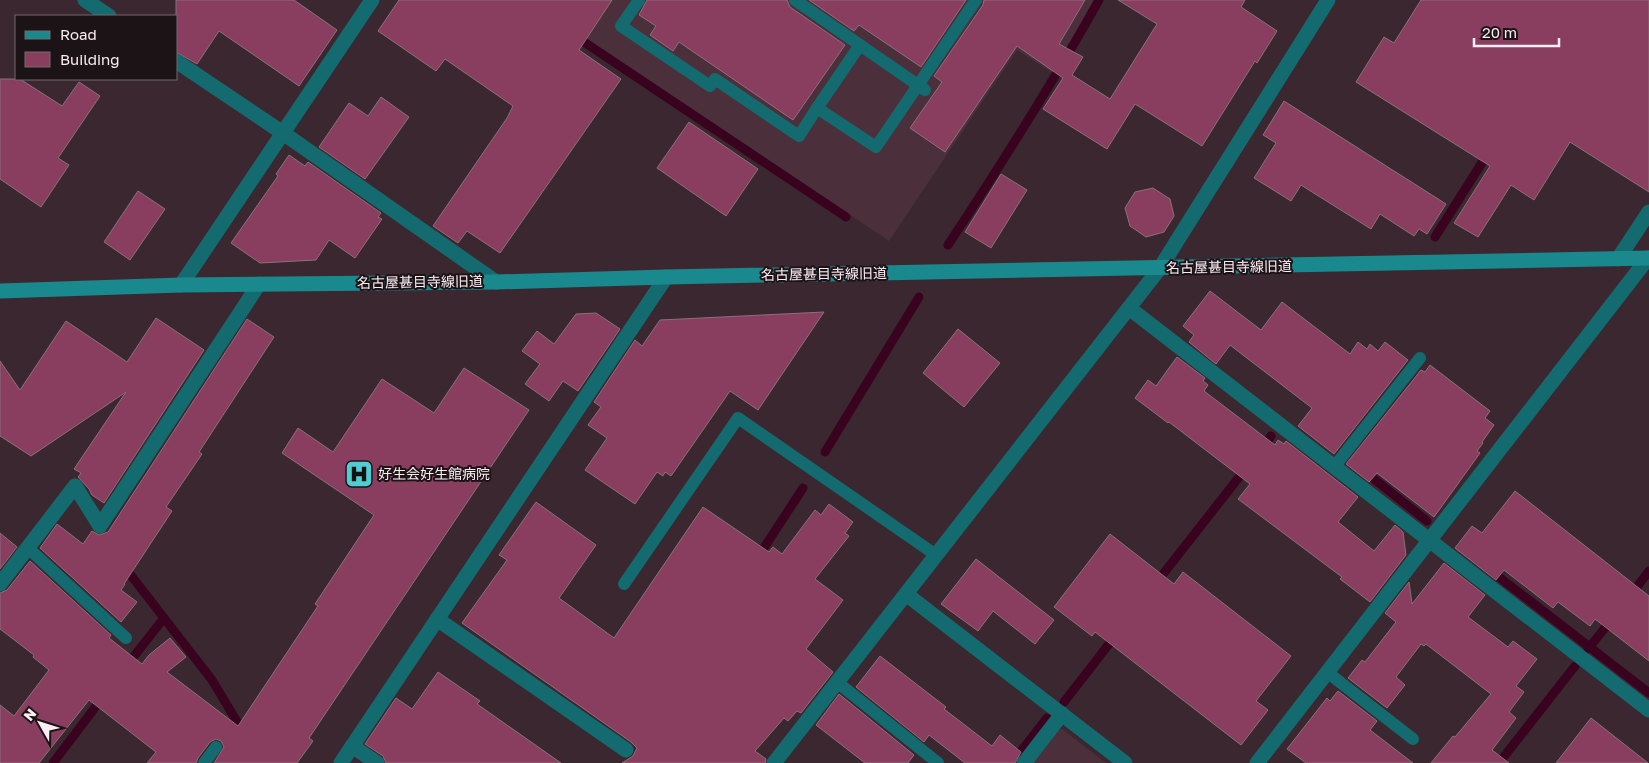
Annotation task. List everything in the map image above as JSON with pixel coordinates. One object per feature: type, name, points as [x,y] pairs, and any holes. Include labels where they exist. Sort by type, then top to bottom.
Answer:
[{"type":"street","points":[[85,0],[108,15]]},
{"type":"street","points":[[181,285],[372,0]]},
{"type":"street","points":[[774,763],[1160,268],[1328,0]]},
{"type":"street","points":[[178,62],[283,133],[496,282]]},
{"type":"street","points":[[1618,259],[1649,212]]},
{"type":"street","points":[[1257,763],[1648,258]]},
{"type":"street","name":"名古屋甚目寺線旧道","points":[[0,291],[181,285],[496,282],[1648,258]]},
{"type":"street","points":[[341,763],[666,277]]},
{"type":"street","points":[[0,584],[75,486],[100,526],[259,284]]},
{"type":"street","points":[[1129,308],[1649,710]]},
{"type":"street","points":[[906,594],[1125,763]]},
{"type":"street","points":[[437,619],[626,750]]},
{"type":"street","points":[[1024,763],[1062,714]]},
{"type":"street","points":[[352,746],[378,763]]},
{"type":"lane","points":[[639,0],[621,26],[710,86],[715,79],[799,136],[860,45]]},
{"type":"lane","points":[[795,0],[922,87]]},
{"type":"lane","points":[[818,108],[876,148],[922,87],[976,0]]},
{"type":"lane","points":[[1334,467],[1420,358]]},
{"type":"lane","points":[[624,584],[738,418],[936,555]]},
{"type":"lane","points":[[28,548],[126,638]]},
{"type":"lane","points":[[1327,672],[1413,739]]},
{"type":"lane","points":[[837,682],[938,763]]},
{"type":"lane","points":[[204,763],[216,747]]},
{"type":"shaded area","points":[[528,0],[1096,0],[1053,73],[1017,50],[889,241]]},
{"type":"shaded area","points":[[1056,729],[1062,729],[1106,763],[1030,763]]},
{"type":"building","points":[[176,0],[294,0],[337,30],[299,86],[219,31],[197,64],[178,53],[178,15],[176,15]]},
{"type":"building","points":[[399,0],[612,0],[579,50],[621,79],[500,253],[467,231],[458,243],[433,226],[507,118],[513,106],[445,59],[436,71],[378,31]]},
{"type":"building","points":[[647,0],[787,0],[790,7],[845,45],[793,120],[679,42],[673,51],[650,35],[656,26],[639,15]]},
{"type":"building","points":[[809,0],[966,0],[921,67],[859,25],[854,31]]},
{"type":"building","points":[[984,0],[1085,0],[1059,44],[1083,57],[1072,75],[1110,99],[1157,24],[1118,0],[1245,0],[1241,7],[1277,31],[1257,63],[1255,61],[1202,146],[1135,104],[1107,149],[1043,109],[1063,78],[1017,46],[945,152],[910,128],[942,82],[934,76],[983,5]]},
{"type":"building","points":[[1421,0],[1649,0],[1649,192],[1570,142],[1534,200],[1511,185],[1478,237],[1454,223],[1490,166],[1356,82],[1384,37],[1394,43]]},
{"type":"building","points":[[0,79],[22,80],[62,106],[79,82],[100,96],[58,158],[69,165],[41,207],[0,179]]},
{"type":"building","points":[[381,97],[409,117],[365,179],[319,147],[349,103],[368,116]]},
{"type":"building","points":[[1284,101],[1446,204],[1427,234],[1419,229],[1414,236],[1380,214],[1371,229],[1301,185],[1291,201],[1254,178],[1276,143],[1263,135]]},
{"type":"building","points":[[689,122],[758,169],[726,216],[657,168]]},
{"type":"building","points":[[289,155],[305,166],[308,162],[381,213],[378,217],[382,219],[355,258],[329,240],[316,260],[260,263],[231,243],[278,176],[276,174]]},
{"type":"building","points":[[1001,174],[1027,190],[991,248],[965,232]]},
{"type":"building","points":[[1153,188],[1170,199],[1174,216],[1164,232],[1146,237],[1130,226],[1125,208],[1135,192]]},
{"type":"building","points":[[138,191],[165,209],[130,260],[104,242]]},
{"type":"building","points":[[1210,291],[1261,330],[1282,302],[1350,354],[1358,342],[1367,349],[1370,344],[1378,351],[1385,342],[1408,360],[1334,454],[1298,426],[1312,408],[1230,345],[1216,364],[1189,342],[1194,335],[1183,326]]},
{"type":"building","points":[[824,312],[758,410],[730,391],[671,476],[665,472],[663,476],[657,472],[635,504],[585,470],[607,438],[588,425],[601,407],[594,402],[635,340],[642,346],[660,320]]},
{"type":"building","points":[[596,313],[620,329],[578,391],[563,381],[549,401],[525,384],[540,364],[522,351],[537,331],[554,344],[576,314]]},
{"type":"building","points":[[156,318],[204,350],[104,503],[92,495],[78,477],[81,473],[74,469],[126,392],[31,456],[0,436],[0,361],[20,390],[66,321],[127,362]]},
{"type":"building","points":[[247,319],[274,337],[199,452],[202,454],[166,507],[172,511],[124,584],[121,590],[137,602],[121,622],[40,548],[57,524],[83,544],[92,531],[99,535],[108,532]]},
{"type":"building","points":[[958,329],[1000,363],[964,407],[923,373]]},
{"type":"building","points":[[1177,357],[1205,378],[1203,381],[1208,385],[1204,391],[1275,445],[1278,440],[1284,444],[1286,441],[1358,497],[1338,522],[1374,551],[1395,525],[1403,532],[1406,555],[1370,602],[1340,579],[1342,577],[1238,499],[1250,484],[1135,398],[1148,380],[1156,386]]},
{"type":"building","points":[[1430,365],[1490,411],[1485,418],[1494,425],[1477,451],[1480,453],[1434,517],[1377,473],[1369,482],[1346,464],[1421,370],[1425,372]]},
{"type":"building","points":[[464,368],[529,410],[309,738],[313,741],[297,763],[214,763],[224,747],[221,741],[216,739],[210,742],[196,763],[147,763],[156,752],[89,700],[39,763],[0,763],[0,705],[14,716],[49,670],[33,657],[34,655],[0,629],[0,593],[7,590],[30,561],[111,635],[109,638],[142,664],[149,655],[170,638],[186,657],[167,672],[238,726],[318,606],[315,604],[374,515],[282,453],[298,428],[333,452],[382,379],[434,413]]},
{"type":"building","points":[[1515,491],[1649,596],[1649,661],[1595,619],[1590,626],[1558,602],[1553,608],[1504,570],[1496,580],[1455,548],[1472,526],[1482,533]]},
{"type":"building","points":[[536,502],[596,545],[559,598],[614,638],[703,507],[769,552],[773,547],[782,554],[815,510],[821,515],[829,504],[853,522],[845,533],[849,536],[815,579],[843,600],[806,649],[833,672],[801,713],[797,711],[788,721],[784,718],[755,751],[766,759],[765,763],[622,763],[633,756],[637,748],[631,742],[462,623],[507,560],[499,555]]},
{"type":"building","points":[[0,533],[17,547],[0,569]]},
{"type":"building","points":[[1110,534],[1174,584],[1183,572],[1291,656],[1256,701],[1268,710],[1241,745],[1095,632],[1092,636],[1054,607]]},
{"type":"building","points":[[976,559],[1054,620],[1035,644],[993,611],[978,631],[941,604]]},
{"type":"building","points":[[1444,563],[1485,595],[1468,617],[1508,647],[1513,641],[1537,659],[1516,686],[1524,692],[1509,712],[1516,718],[1492,750],[1509,763],[1431,763],[1491,694],[1426,644],[1424,646],[1421,644],[1396,677],[1405,685],[1387,708],[1348,678],[1362,660],[1365,662],[1396,622],[1385,613],[1409,582],[1412,604]]},
{"type":"building","points":[[880,656],[946,707],[944,709],[992,746],[1000,735],[1021,752],[1015,763],[965,763],[929,735],[924,742],[856,687]]},
{"type":"building","points":[[438,672],[480,701],[477,704],[561,763],[386,763],[383,756],[365,744],[396,698],[412,709]]},
{"type":"building","points":[[1338,691],[1377,721],[1370,730],[1413,763],[1306,763],[1287,749],[1327,698],[1330,701]]},
{"type":"building","points":[[839,694],[914,755],[908,763],[865,763],[816,725]]},
{"type":"building","points":[[1591,718],[1648,763],[1556,763]]},
{"type":"waterway","points":[[948,245],[1026,124],[1099,0]]},
{"type":"waterway","points":[[575,36],[846,217]]},
{"type":"waterway","points":[[1435,237],[1488,153]]},
{"type":"waterway","points":[[825,452],[919,297]]},
{"type":"waterway","points":[[1261,449],[1271,436]]},
{"type":"waterway","points":[[1156,583],[1247,467]]},
{"type":"waterway","points":[[1364,471],[1427,521]]},
{"type":"waterway","points":[[758,557],[803,488]]},
{"type":"waterway","points":[[123,565],[212,680],[245,735]]},
{"type":"waterway","points":[[1490,570],[1649,693]]},
{"type":"waterway","points":[[1631,595],[1649,571]]},
{"type":"waterway","points":[[127,665],[164,618]]},
{"type":"waterway","points":[[1588,649],[1612,619]]},
{"type":"waterway","points":[[1064,702],[1116,635]]},
{"type":"waterway","points":[[1499,763],[1575,666]]},
{"type":"waterway","points":[[53,763],[103,697]]},
{"type":"waterway","points":[[1012,763],[1047,718]]},
{"type":"place","name":"好生会好生館病院","points":[[359,474]]}]
